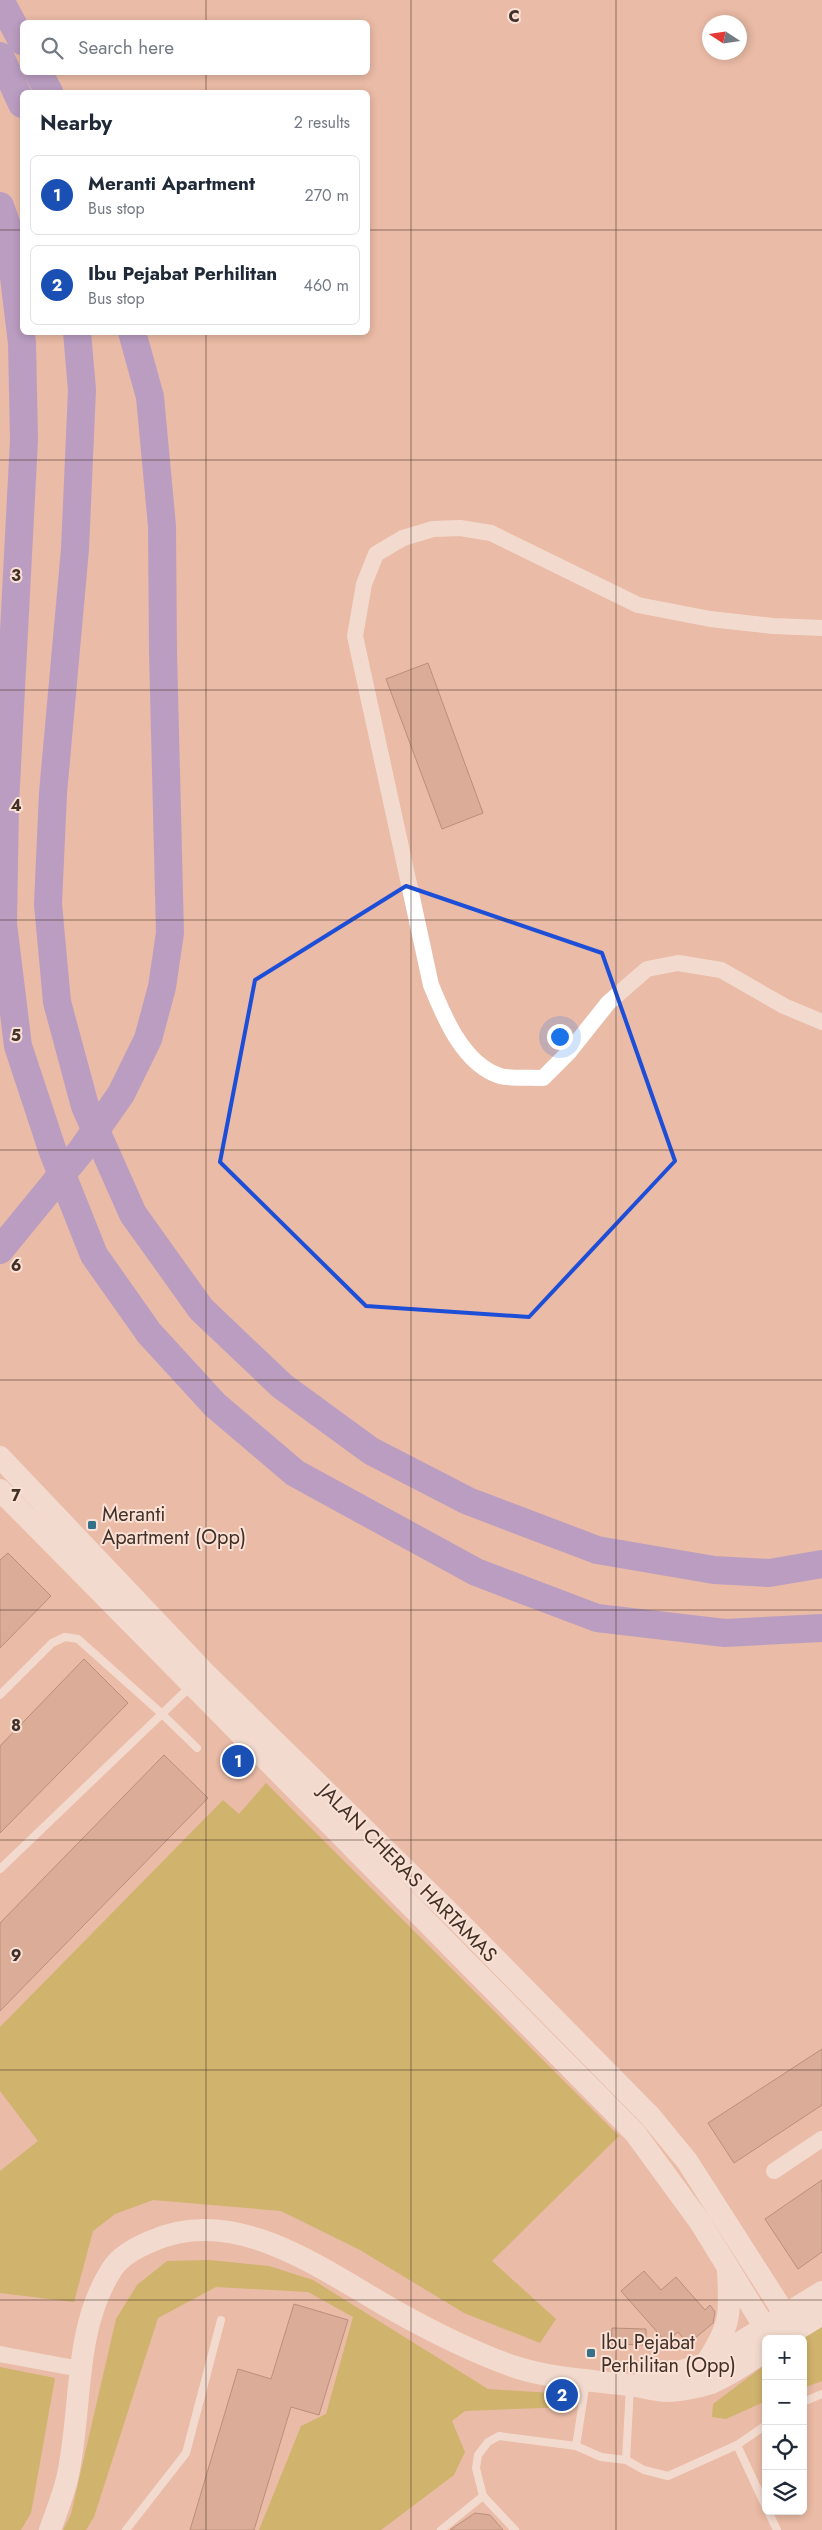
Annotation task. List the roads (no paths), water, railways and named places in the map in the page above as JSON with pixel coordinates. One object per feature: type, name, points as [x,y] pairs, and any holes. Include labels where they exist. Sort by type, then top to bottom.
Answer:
[{"type":"highway","points":[[0,0],[20,37]]},
{"type":"highway","points":[[0,56],[20,100]]},
{"type":"highway","points":[[40,75],[48,90]]},
{"type":"highway","points":[[0,206],[8,228],[20,327]]},
{"type":"highway","points":[[21,335],[24,440],[5,804],[3,924],[18,1046],[53,1152],[94,1254],[149,1333],[215,1405],[295,1473],[476,1572],[597,1618],[725,1632],[822,1628]]},
{"type":"highway","points":[[76,335],[82,390],[75,549],[53,793],[48,904],[58,1002],[84,1106],[133,1214],[201,1309],[282,1386],[380,1456],[468,1501],[597,1550],[714,1570],[769,1574],[820,1566]]},
{"type":"highway","points":[[0,1250],[81,1151],[121,1094],[148,1040],[162,987],[170,933],[162,526],[150,397],[133,335]]},
{"type":"street","points":[[822,628],[710,620],[638,605],[491,533],[460,528],[433,528],[403,538],[376,554],[364,584],[355,636],[431,985],[448,1028],[476,1061],[500,1076],[543,1078],[569,1052],[608,1003],[647,969],[678,963],[721,970],[784,1006],[822,1022]]},
{"type":"street","name":"JALAN CHERAS HARTAMAS","points":[[0,1457],[198,1679],[443,1939],[634,2133],[709,2216],[728,2266],[778,2333]]},
{"type":"street","name":"JALAN CHERAS HARTAMAS","points":[[0,1490],[198,1679],[459,1922],[670,2137],[709,2216],[778,2333]]},
{"type":"street","points":[[443,1939],[459,1922]]},
{"type":"street","points":[[774,2171],[822,2139]]},
{"type":"street","points":[[50,2530],[67,2478],[80,2369],[88,2330],[100,2289],[114,2266],[133,2249],[182,2231],[210,2230],[261,2240],[318,2265],[397,2312],[472,2350],[513,2366],[550,2376],[586,2382],[630,2385],[668,2391],[710,2383],[778,2333],[822,2292]]},
{"type":"street","points":[[705,2364],[724,2336],[730,2310],[728,2266]]},
{"type":"street","points":[[630,2385],[705,2364],[822,2314]]},
{"type":"street","points":[[0,2354],[80,2369]]},
{"type":"lane","points":[[0,1695],[52,1642],[65,1637],[78,1639],[197,1748]]},
{"type":"lane","points":[[0,1869],[198,1679]]},
{"type":"lane","points":[[126,2530],[186,2453],[221,2320]]},
{"type":"lane","points":[[576,2446],[586,2382]]},
{"type":"lane","points":[[626,2460],[630,2385]]},
{"type":"lane","points":[[807,2400],[822,2394]]},
{"type":"lane","points":[[515,2530],[483,2496],[476,2468],[478,2455],[488,2442],[499,2436],[576,2446],[602,2456],[626,2460],[644,2470],[668,2476],[737,2445],[762,2428]]},
{"type":"lane","points":[[737,2445],[762,2498]]},
{"type":"lane","points":[[441,2530],[483,2496]]},
{"type":"lane","points":[[770,2515],[776,2530]]},
{"type":"place","name":"Meranti Apartment (Opp)","points":[[92,1525]]},
{"type":"place","name":"Meranti Apartment","points":[[238,1761]]},
{"type":"place","name":"Ibu Pejabat Perhilitan (Opp)","points":[[591,2353]]},
{"type":"place","name":"Ibu Pejabat Perhilitan","points":[[562,2395]]}]
